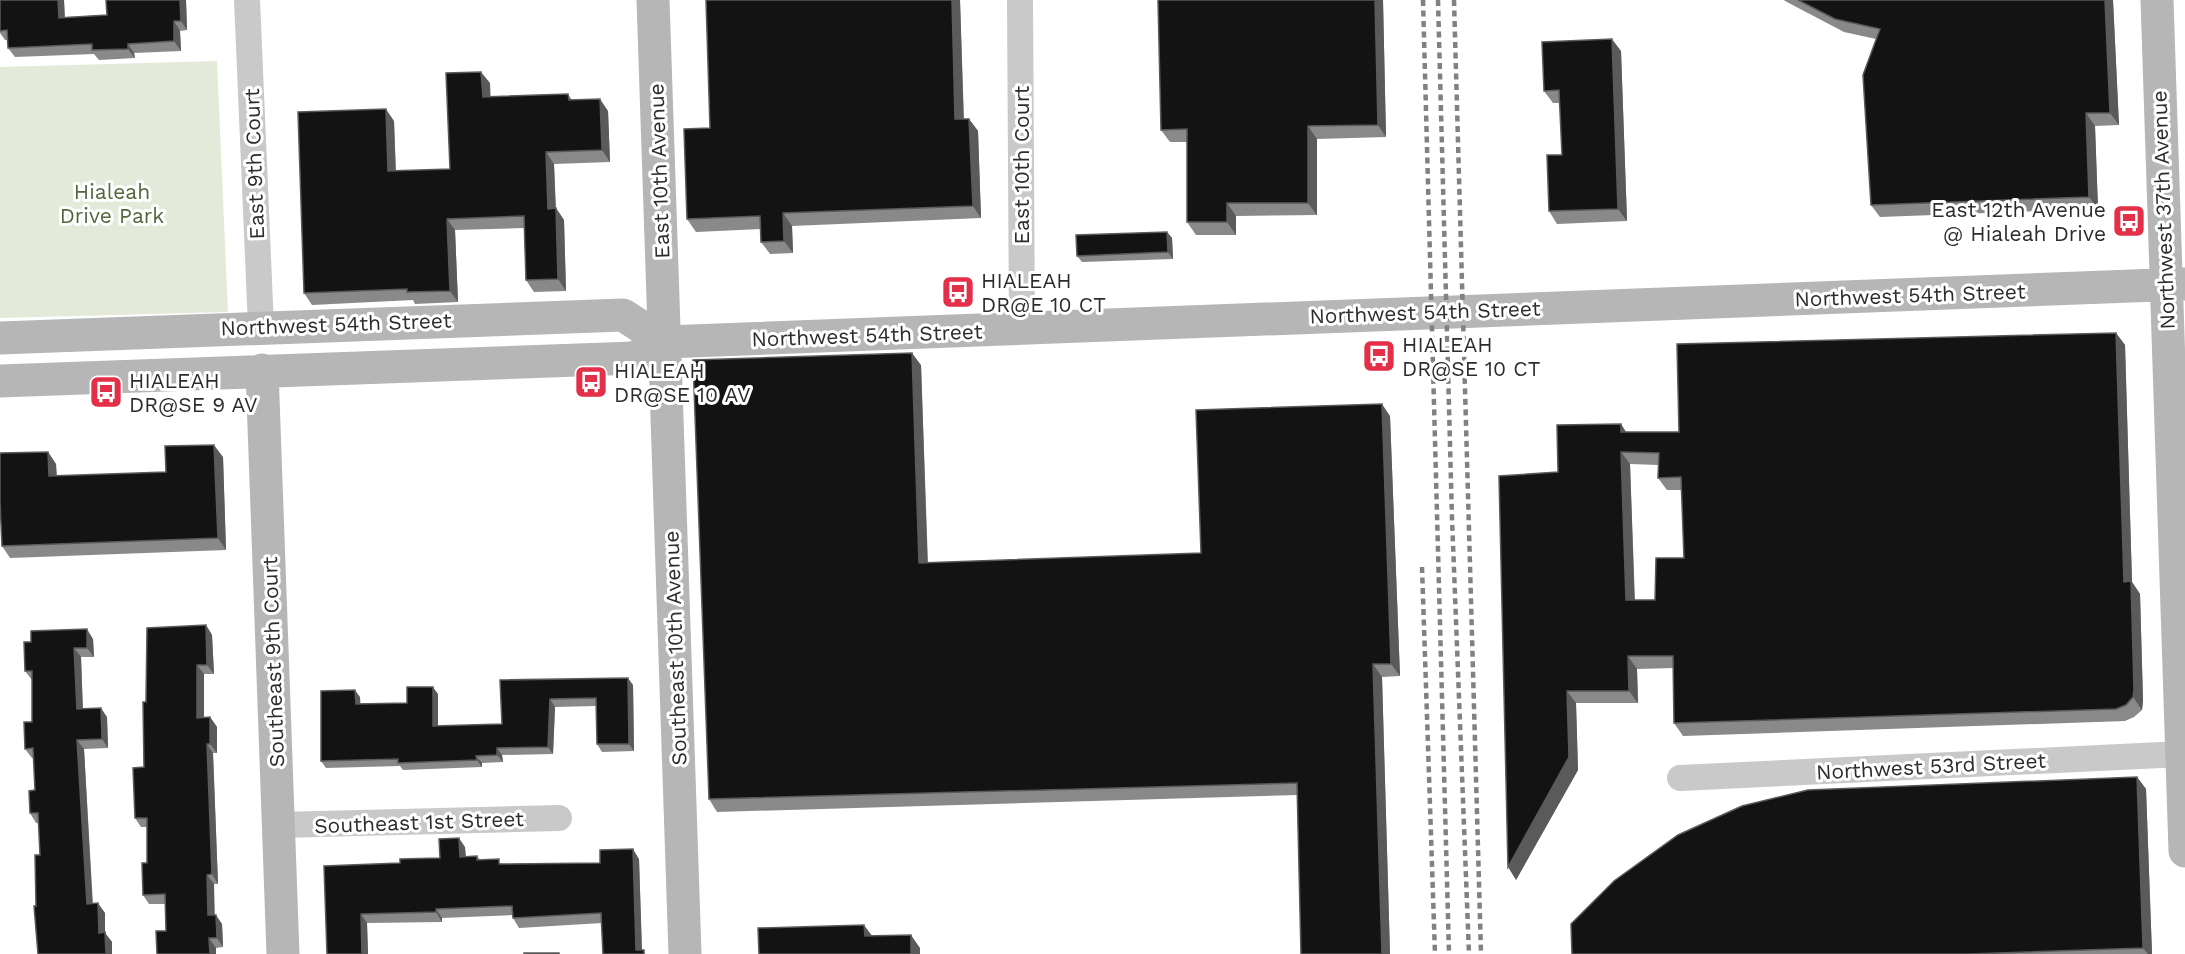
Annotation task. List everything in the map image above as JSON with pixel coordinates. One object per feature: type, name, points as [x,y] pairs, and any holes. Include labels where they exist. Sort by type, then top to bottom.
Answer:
[{"type":"main road","name":"East 10th Avenue","points":[[653,0],[665,342]]},
{"type":"main road","name":"Northwest 37th Avenue","points":[[2157,0],[2175,284],[2185,851]]},
{"type":"main road","name":"Northwest 54th Street","points":[[0,381],[634,358],[665,342],[1130,326],[1212,319],[2175,284]]},
{"type":"main road","name":"Northwest 54th Street","points":[[0,338],[623,315],[665,342]]},
{"type":"main road","points":[[0,363],[193,356],[227,329]]},
{"type":"main road","name":"Southeast 10th Avenue","points":[[665,342],[685,954]]},
{"type":"main road","name":"Southeast 9th Court","points":[[262,370],[283,954]]},
{"type":"street","name":"East 9th Court","points":[[247,0],[261,327]]},
{"type":"street","name":"East 10th Court","points":[[1020,0],[1022,330]]},
{"type":"street","points":[[2157,0],[2162,0]]},
{"type":"street","name":"Northwest 53rd Street","points":[[1680,778],[2182,754]]},
{"type":"street","name":"Southeast 1st Street","points":[[279,825],[559,818]]},
{"type":"green space","name":"Hialeah Drive Park","points":[[217,61],[228,312],[0,318],[0,67]]},
{"type":"building","points":[[0,0],[58,0],[59,18],[107,15],[106,0],[180,0],[181,21],[174,21],[174,41],[128,44],[128,49],[92,50],[92,44],[8,48],[7,30],[0,31]]},
{"type":"building","points":[[706,0],[952,0],[955,119],[969,119],[973,206],[783,213],[784,241],[761,242],[760,216],[687,219],[684,129],[710,128]]},
{"type":"building","points":[[1158,0],[1375,0],[1378,125],[1308,126],[1308,203],[1227,203],[1227,222],[1187,222],[1187,129],[1161,130]]},
{"type":"building","points":[[1798,0],[2105,0],[2110,113],[2086,113],[2089,197],[1871,205],[1863,75],[1880,29],[1835,19]]},
{"type":"building","points":[[1612,39],[1618,209],[1549,211],[1547,155],[1562,155],[1559,90],[1544,91],[1542,42]]},
{"type":"building","points":[[481,72],[483,97],[568,94],[569,100],[600,99],[602,150],[546,152],[548,209],[556,208],[558,279],[526,280],[524,216],[447,219],[450,291],[407,292],[407,289],[304,293],[298,112],[386,109],[388,171],[450,169],[446,73]]},
{"type":"building","points":[[1167,232],[1168,252],[1077,256],[1076,235]]},
{"type":"building","points":[[2116,333],[2124,582],[2131,581],[2133,697],[2126,705],[2116,709],[1674,723],[1673,656],[1628,656],[1629,691],[1567,691],[1569,757],[1508,867],[1499,476],[1558,472],[1557,425],[1621,424],[1621,432],[1679,432],[1677,344]],"holes":[[[1621,452],[1659,453],[1658,478],[1681,477],[1684,558],[1656,558],[1655,600],[1626,600]]]},
{"type":"building","points":[[912,353],[919,563],[1201,553],[1196,410],[1382,404],[1391,664],[1373,664],[1382,954],[1301,954],[1297,783],[709,799],[693,360]]},
{"type":"building","points":[[214,445],[218,538],[2,546],[0,453],[48,452],[49,476],[166,472],[165,446]]},
{"type":"building","points":[[206,625],[207,665],[197,665],[197,718],[210,717],[210,744],[207,744],[212,874],[207,875],[208,915],[216,915],[217,938],[209,938],[210,954],[157,954],[156,931],[166,931],[165,894],[143,895],[142,863],[147,863],[147,818],[135,818],[133,768],[144,767],[143,702],[146,702],[147,628]]},
{"type":"building","points":[[87,629],[87,648],[74,648],[77,709],[101,708],[102,739],[77,740],[87,904],[98,903],[99,933],[105,932],[106,954],[38,954],[34,906],[36,906],[35,855],[40,855],[38,813],[30,813],[29,791],[35,790],[33,748],[25,749],[24,722],[32,722],[32,671],[25,671],[24,642],[31,642],[31,631]]},
{"type":"building","points":[[628,678],[629,744],[597,744],[596,698],[550,699],[548,747],[497,748],[497,755],[476,756],[477,760],[398,763],[398,759],[321,761],[321,691],[355,690],[356,704],[407,703],[407,687],[433,687],[433,726],[502,724],[500,680]]},
{"type":"building","points":[[2137,777],[2143,948],[1968,954],[1572,954],[1571,924],[1614,881],[1678,835],[1742,806],[1808,790]]},
{"type":"building","points":[[459,838],[460,857],[477,856],[477,860],[499,859],[499,864],[600,863],[600,850],[633,849],[636,950],[644,950],[644,954],[603,954],[601,913],[513,918],[512,906],[436,909],[436,912],[361,914],[362,954],[327,954],[324,866],[400,863],[400,859],[440,858],[439,839]]},
{"type":"building","points":[[864,925],[865,936],[911,935],[911,954],[759,954],[758,928]]},
{"type":"building","points":[[559,953],[559,954],[524,954]]},
{"type":"railway","points":[[1423,0],[1449,954]]},
{"type":"railway","points":[[1438,0],[1452,518],[1469,954]]},
{"type":"railway","points":[[1454,0],[1481,954]]},
{"type":"railway","points":[[1422,567],[1435,954]]},
{"type":"place","name":"East 12th Avenue @ Hialeah Drive","points":[[2129,221]]},
{"type":"place","name":"HIALEAH DR@E 10 CT","points":[[958,292]]},
{"type":"place","name":"HIALEAH DR@SE 10 CT","points":[[1379,356]]},
{"type":"place","name":"HIALEAH DR@SE 10 AV","points":[[591,382]]},
{"type":"place","name":"HIALEAH DR@SE 9 AV","points":[[106,392]]}]
